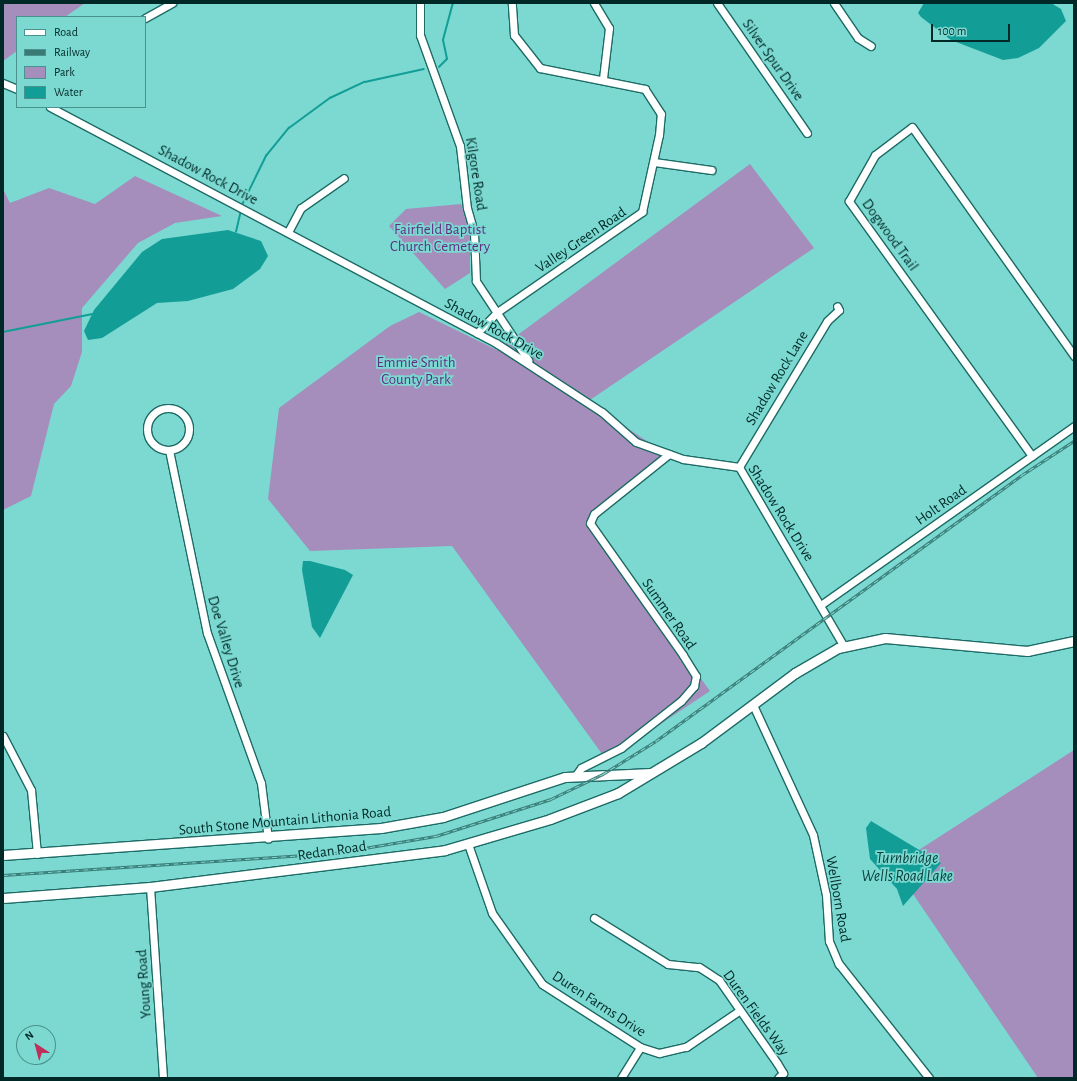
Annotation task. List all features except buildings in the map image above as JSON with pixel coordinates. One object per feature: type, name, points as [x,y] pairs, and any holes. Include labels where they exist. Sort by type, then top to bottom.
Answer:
[{"type":"main road","points":[[651,773],[753,704],[821,655],[844,647],[885,638],[1027,651],[1074,641]]},
{"type":"main road","name":"South Stone Mountain Lithonia Road","points":[[3,855],[268,839],[412,823],[576,776],[651,773]]},
{"type":"main road","name":"Redan Road","points":[[3,898],[150,888],[418,855],[468,844],[597,802],[651,773]]},
{"type":"street","points":[[146,17],[172,3]]},
{"type":"street","name":"Kilgore Road","points":[[420,3],[420,35],[460,146],[467,208],[474,233],[476,281],[530,362]]},
{"type":"street","name":"Valley Green Road","points":[[477,333],[496,313],[636,219],[647,204],[661,114],[659,106],[645,89],[603,78],[569,76],[540,68],[514,35],[512,3]]},
{"type":"street","points":[[594,3],[609,28],[603,78]]},
{"type":"street","name":"Silver Spur Drive","points":[[717,3],[807,133]]},
{"type":"street","points":[[834,3],[858,38],[871,46]]},
{"type":"street","points":[[3,83],[16,89]]},
{"type":"street","name":"Shadow Rock Drive","points":[[52,108],[240,206],[530,362],[602,412],[636,442],[670,454],[739,467],[822,604],[844,647]]},
{"type":"street","name":"Dogwood Trail","points":[[1032,456],[849,201],[875,155],[912,127],[1074,356]]},
{"type":"street","points":[[654,162],[711,170]]},
{"type":"street","points":[[288,232],[301,208],[344,178]]},
{"type":"street","name":"Shadow Rock Lane","points":[[739,467],[827,321],[839,310],[837,306]]},
{"type":"street","points":[[168,407],[181,412],[189,425],[182,445],[169,450],[152,443],[146,430],[150,416],[168,407]]},
{"type":"street","name":"Holt Road","points":[[822,604],[1074,426]]},
{"type":"street","name":"Doe Valley Drive","points":[[169,450],[207,633],[260,783],[268,839]]},
{"type":"street","name":"Summer Road","points":[[576,776],[581,768],[621,748],[681,701],[694,686],[696,676],[683,655],[590,523],[594,514],[670,454]]},
{"type":"street","name":"Wellborn Road","points":[[753,704],[813,835],[826,895],[829,941],[839,964],[929,1078]]},
{"type":"street","points":[[3,736],[31,790],[37,854]]},
{"type":"street","name":"Duren Farms Drive","points":[[468,844],[492,912],[532,971],[553,992],[640,1047],[659,1053],[686,1048],[740,1010]]},
{"type":"street","name":"Young Road","points":[[150,888],[163,1078]]},
{"type":"street","name":"Duren Fields Way","points":[[594,918],[668,964],[708,971],[719,980],[777,1063],[782,1073],[778,1078]]},
{"type":"street","points":[[621,1078],[640,1047]]},
{"type":"green space","points":[[3,3],[85,3],[66,16],[16,16],[16,52],[3,61]]},
{"type":"green space","name":"Emmie Smith County Park","points":[[750,164],[814,248],[587,402],[673,458],[587,521],[710,691],[644,735],[602,754],[452,546],[310,551],[268,499],[279,408],[390,326],[419,312],[497,350]]},
{"type":"green space","points":[[135,176],[222,216],[175,223],[138,243],[82,308],[82,352],[71,386],[54,404],[31,496],[3,510],[3,189],[10,203],[49,188],[95,204]]},
{"type":"green space","name":"Fairfield Baptist Church Cemetery","points":[[461,204],[470,234],[470,273],[445,289],[389,226],[406,209]]},
{"type":"green space","points":[[1074,750],[1074,1077],[1038,1078],[894,866]]},
{"type":"water","points":[[924,3],[1051,3],[1061,9],[1066,21],[1039,48],[1018,58],[1003,60],[951,40],[918,13]]},
{"type":"water","points":[[228,230],[261,241],[268,256],[260,269],[233,289],[188,301],[157,303],[102,338],[88,340],[84,331],[94,310],[142,252],[162,239]]},
{"type":"water","points":[[303,561],[310,561],[345,570],[353,575],[320,638],[312,627],[302,570]]},
{"type":"water","name":"Turnbridge Wells Road Lake","points":[[871,821],[941,863],[903,906],[897,889],[870,859],[866,828]]},
{"type":"waterway","points":[[439,67],[447,59],[443,40],[453,3]]},
{"type":"waterway","points":[[242,205],[266,156],[289,128],[330,98],[365,82],[424,69]]},
{"type":"waterway","points":[[236,232],[241,211]]},
{"type":"waterway","points":[[3,332],[92,314]]},
{"type":"railway","points":[[3,875],[335,853],[436,836],[551,799],[603,774],[656,741],[1022,475],[1074,441]]}]
